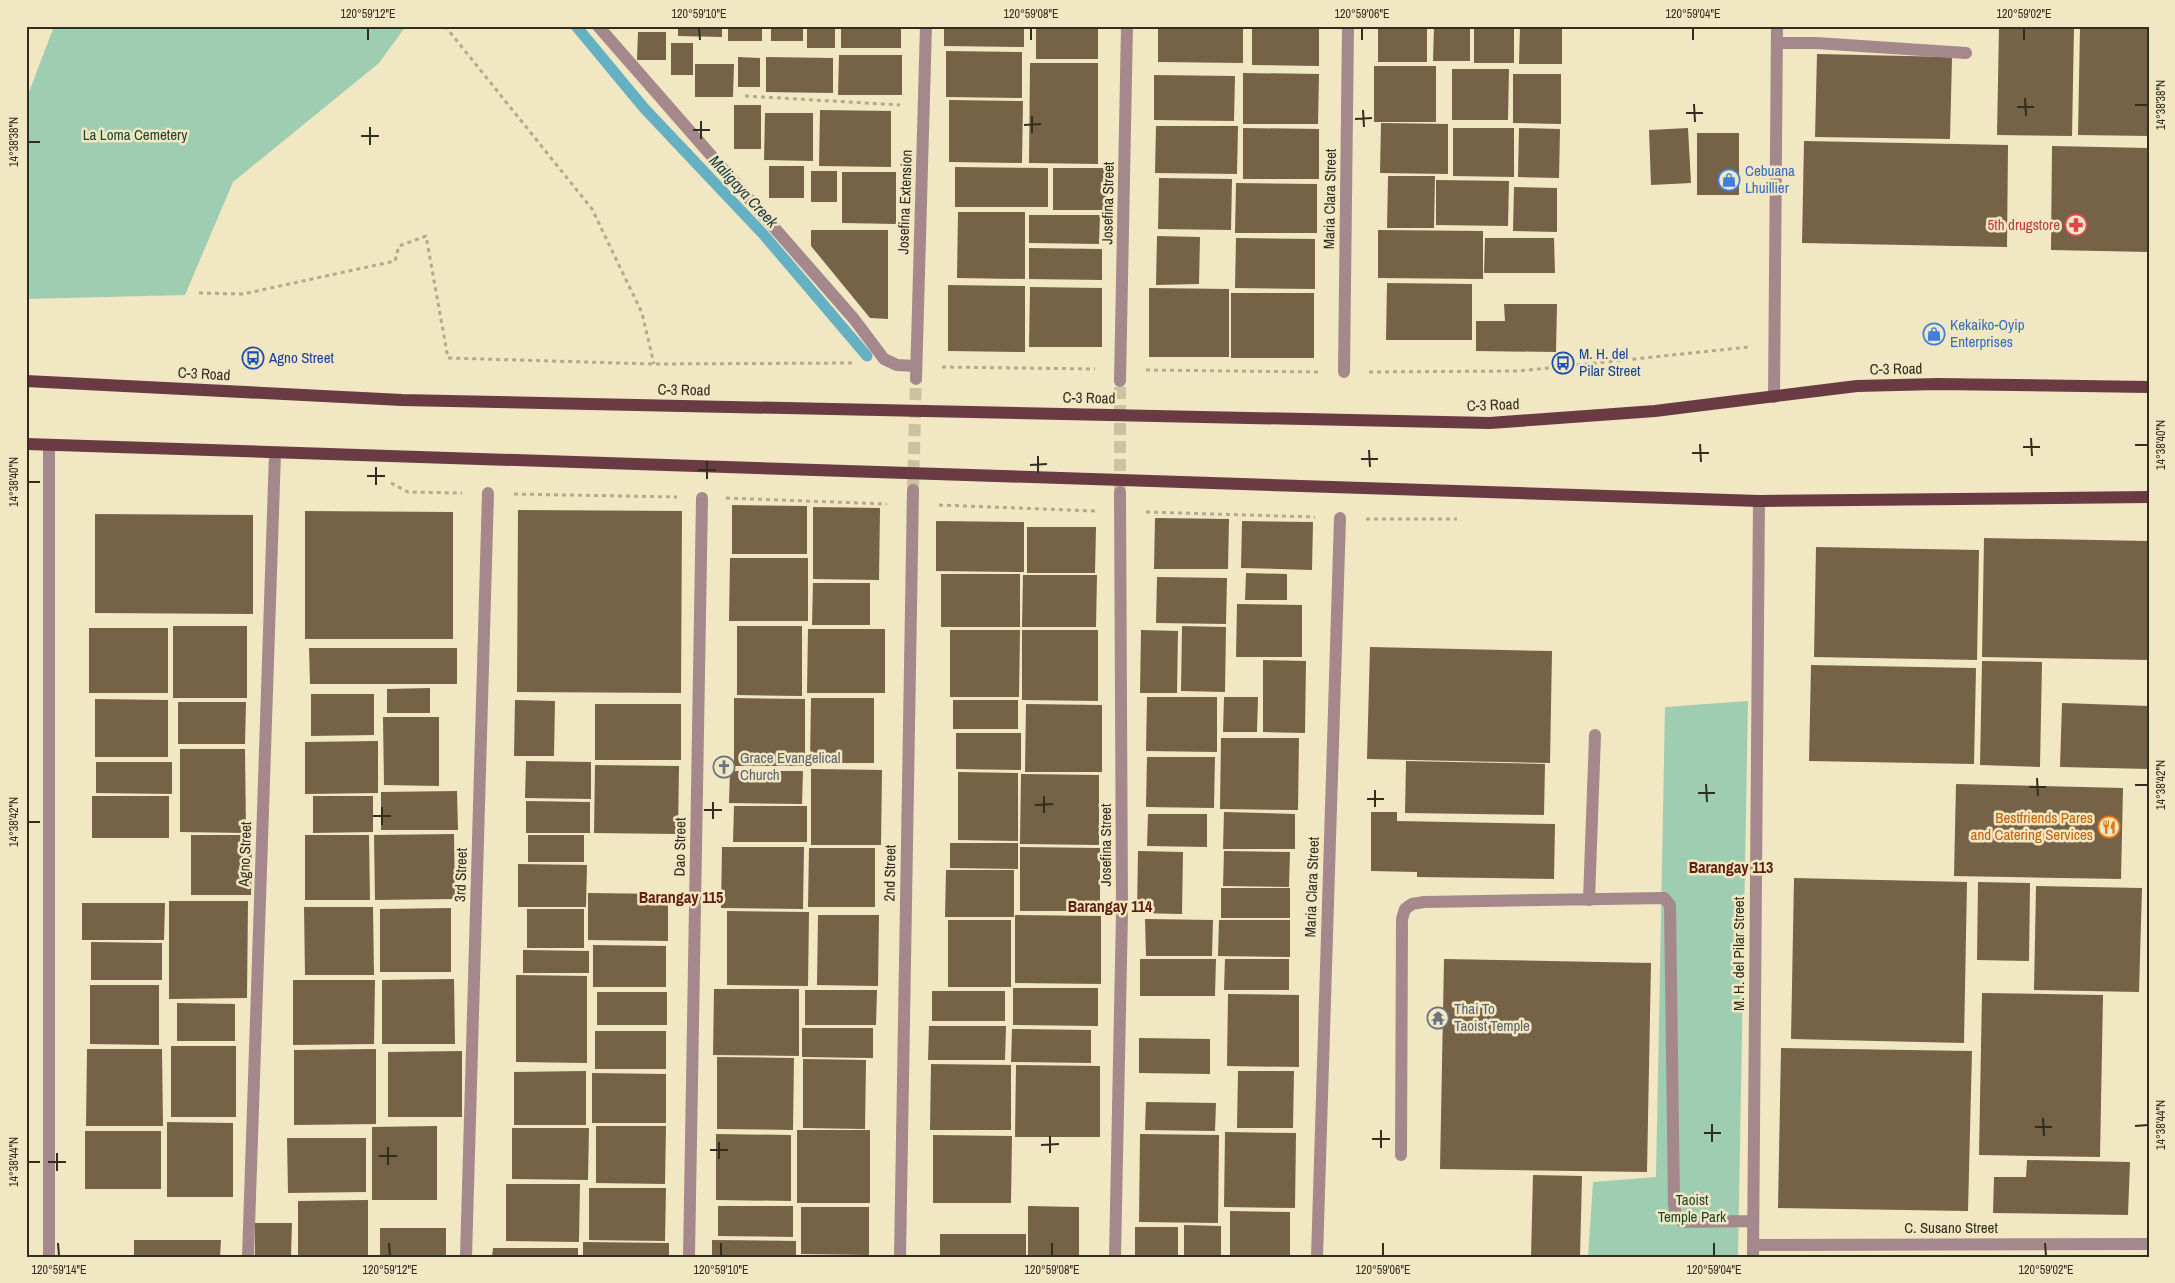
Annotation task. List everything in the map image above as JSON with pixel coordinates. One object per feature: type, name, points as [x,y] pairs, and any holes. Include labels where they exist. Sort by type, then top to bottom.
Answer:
[{"type":"main road","name":"C-3 Road","points":[[26,381],[402,400],[1490,423],[1655,410],[1857,386],[1937,384],[2149,387]]},
{"type":"main road","points":[[26,444],[1759,500],[2149,497]]},
{"type":"street","points":[[598,26],[854,319],[884,359],[890,363]]},
{"type":"street","name":"Josefina Extension","points":[[890,363],[916,373],[926,26]]},
{"type":"street","name":"Josefina Street","points":[[1120,381],[1127,26]]},
{"type":"street","name":"Maria Clara Street","points":[[1344,372],[1348,26]]},
{"type":"street","points":[[1774,397],[1777,26]]},
{"type":"street","points":[[1777,43],[1816,43],[1966,53]]},
{"type":"street","points":[[49,445],[49,1257]]},
{"type":"street","name":"Agno Street","points":[[248,1257],[275,453]]},
{"type":"street","name":"2nd Street","points":[[900,1257],[913,490]]},
{"type":"street","name":"Josefina Street","points":[[1115,1257],[1122,912],[1120,492]]},
{"type":"street","name":"3rd Street","points":[[466,1257],[488,493]]},
{"type":"street","name":"Dao Street","points":[[689,1257],[702,498]]},
{"type":"street","name":"M. H. del Pilar Street","points":[[1753,1251],[1759,500]]},
{"type":"street","name":"Maria Clara Street","points":[[1317,1257],[1340,518]]},
{"type":"street","points":[[1589,900],[1595,735]]},
{"type":"street","points":[[1401,1155],[1402,919],[1405,909],[1412,904],[1424,902],[1664,898],[1670,905],[1674,1204],[1676,1216],[1683,1222],[1754,1221]]},
{"type":"street","name":"C. Susano Street","points":[[1753,1251],[2149,1244]]},
{"type":"path","points":[[445,26],[592,209],[642,313],[654,364]]},
{"type":"path","points":[[746,96],[925,106]]},
{"type":"path","points":[[199,293],[243,294],[395,261],[399,246],[426,236],[448,358],[654,364],[890,363]]},
{"type":"path","points":[[383,478],[408,492],[702,498],[1120,512],[1467,520]]},
{"type":"green space","name":"La Loma Cemetery","points":[[54,26],[406,26],[379,63],[233,182],[185,295],[26,299],[26,100]]},
{"type":"green space","name":"Taoist Temple Park","points":[[1748,701],[1738,1257],[1588,1257],[1593,1182],[1656,1177],[1665,707]]},
{"type":"building","points":[[678,26],[722,26],[722,37],[678,36]]},
{"type":"building","points":[[728,26],[762,26],[762,41],[728,41]]},
{"type":"building","points":[[771,26],[803,26],[803,41],[771,41]]},
{"type":"building","points":[[807,26],[835,26],[835,48],[807,48]]},
{"type":"building","points":[[841,26],[901,26],[901,48],[841,48]]},
{"type":"building","points":[[944,26],[1024,26],[1024,47],[944,46]]},
{"type":"building","points":[[1036,26],[1098,26],[1098,59],[1036,59]]},
{"type":"building","points":[[1158,26],[1243,26],[1243,63],[1158,62]]},
{"type":"building","points":[[1252,26],[1319,26],[1319,66],[1252,65]]},
{"type":"building","points":[[1378,26],[1427,26],[1427,62],[1378,62]]},
{"type":"building","points":[[1434,26],[1470,26],[1470,61],[1433,61]]},
{"type":"building","points":[[1474,26],[1514,26],[1514,63],[1474,63]]},
{"type":"building","points":[[1520,26],[1562,26],[1562,64],[1519,64]]},
{"type":"building","points":[[1999,27],[2074,28],[2072,136],[1997,135]]},
{"type":"building","points":[[2080,27],[2149,28],[2149,136],[2078,135]]},
{"type":"building","points":[[638,32],[666,32],[666,60],[637,60]]},
{"type":"building","points":[[671,43],[693,43],[693,75],[671,75]]},
{"type":"building","points":[[946,51],[1022,52],[1022,98],[946,97]]},
{"type":"building","points":[[1817,54],[1952,57],[1950,139],[1815,137]]},
{"type":"building","points":[[839,55],[902,55],[902,95],[838,95]]},
{"type":"building","points":[[738,57],[760,58],[760,87],[738,87]]},
{"type":"building","points":[[766,57],[833,58],[833,93],[766,92]]},
{"type":"building","points":[[1030,63],[1098,63],[1098,164],[1029,163]]},
{"type":"building","points":[[695,64],[734,64],[733,97],[695,97]]},
{"type":"building","points":[[1374,66],[1436,66],[1436,122],[1374,122]]},
{"type":"building","points":[[1452,69],[1509,69],[1508,120],[1452,120]]},
{"type":"building","points":[[1243,73],[1319,74],[1318,124],[1243,124]]},
{"type":"building","points":[[1513,74],[1561,74],[1561,124],[1513,123]]},
{"type":"building","points":[[1154,75],[1235,76],[1234,121],[1154,120]]},
{"type":"building","points":[[949,100],[1023,101],[1022,163],[949,162]]},
{"type":"building","points":[[734,105],[761,105],[761,149],[734,149]]},
{"type":"building","points":[[820,110],[891,111],[891,167],[819,166]]},
{"type":"building","points":[[765,113],[813,113],[813,161],[764,160]]},
{"type":"building","points":[[1381,123],[1448,124],[1448,174],[1380,173]]},
{"type":"building","points":[[1156,126],[1238,126],[1237,174],[1155,173]]},
{"type":"building","points":[[1243,128],[1319,129],[1319,179],[1243,179]]},
{"type":"building","points":[[1453,128],[1514,128],[1514,177],[1453,176]]},
{"type":"building","points":[[1519,128],[1560,129],[1559,178],[1518,177]]},
{"type":"building","points":[[1688,128],[1691,183],[1651,185],[1649,130]]},
{"type":"building","points":[[1697,133],[1739,133],[1739,195],[1697,195]]},
{"type":"building","points":[[1804,141],[2008,145],[2007,247],[1802,243]]},
{"type":"building","points":[[2052,146],[2149,148],[2149,252],[2051,250]]},
{"type":"building","points":[[769,166],[804,166],[804,198],[769,198]]},
{"type":"building","points":[[955,167],[1048,168],[1048,207],[955,207]]},
{"type":"building","points":[[1053,168],[1107,168],[1106,210],[1053,210]]},
{"type":"building","points":[[811,171],[837,171],[837,202],[811,202]]},
{"type":"building","points":[[842,172],[896,172],[896,224],[842,223]]},
{"type":"building","points":[[1388,176],[1435,176],[1434,228],[1387,228]]},
{"type":"building","points":[[1159,178],[1232,179],[1231,230],[1158,229]]},
{"type":"building","points":[[1436,180],[1509,181],[1508,226],[1436,225]]},
{"type":"building","points":[[1236,183],[1317,184],[1317,233],[1235,233]]},
{"type":"building","points":[[1514,187],[1557,188],[1557,232],[1513,231]]},
{"type":"building","points":[[958,212],[1025,212],[1025,279],[957,278]]},
{"type":"building","points":[[1029,215],[1100,215],[1099,244],[1029,243]]},
{"type":"building","points":[[811,230],[888,230],[888,319],[870,318],[811,246]]},
{"type":"building","points":[[1378,230],[1483,231],[1483,279],[1378,278]]},
{"type":"building","points":[[1157,236],[1200,237],[1199,284],[1156,285]]},
{"type":"building","points":[[1236,238],[1315,239],[1315,289],[1235,288]]},
{"type":"building","points":[[1485,238],[1554,238],[1555,273],[1484,273]]},
{"type":"building","points":[[1029,248],[1102,249],[1102,280],[1029,279]]},
{"type":"building","points":[[1387,283],[1472,284],[1472,340],[1386,340]]},
{"type":"building","points":[[948,285],[1025,286],[1025,352],[948,351]]},
{"type":"building","points":[[1030,287],[1102,288],[1102,347],[1029,347]]},
{"type":"building","points":[[1149,288],[1229,289],[1229,357],[1149,357]]},
{"type":"building","points":[[1231,293],[1314,293],[1314,358],[1231,358]]},
{"type":"building","points":[[1504,304],[1557,304],[1556,352],[1476,351],[1476,321],[1505,321]]},
{"type":"building","points":[[732,505],[807,506],[807,554],[732,554]]},
{"type":"building","points":[[813,507],[880,508],[879,580],[813,579]]},
{"type":"building","points":[[518,510],[682,511],[681,693],[517,692]]},
{"type":"building","points":[[305,511],[453,512],[453,639],[305,639]]},
{"type":"building","points":[[95,514],[253,515],[253,614],[95,613]]},
{"type":"building","points":[[1155,518],[1229,519],[1228,569],[1154,569]]},
{"type":"building","points":[[936,521],[1024,522],[1024,572],[936,571]]},
{"type":"building","points":[[1242,521],[1313,522],[1312,570],[1241,568]]},
{"type":"building","points":[[1027,527],[1096,527],[1095,573],[1027,573]]},
{"type":"building","points":[[1984,538],[2149,541],[2149,660],[1982,657]]},
{"type":"building","points":[[1816,547],[1979,550],[1977,660],[1814,657]]},
{"type":"building","points":[[730,558],[808,558],[808,621],[729,621]]},
{"type":"building","points":[[1246,573],[1287,574],[1287,600],[1245,600]]},
{"type":"building","points":[[941,574],[1020,574],[1020,627],[941,627]]},
{"type":"building","points":[[1023,575],[1097,575],[1096,627],[1022,627]]},
{"type":"building","points":[[1157,577],[1227,578],[1226,624],[1156,623]]},
{"type":"building","points":[[813,583],[870,583],[870,625],[812,625]]},
{"type":"building","points":[[1237,604],[1302,605],[1302,657],[1236,657]]},
{"type":"building","points":[[26,608],[29,609],[29,666],[26,666]]},
{"type":"building","points":[[173,626],[247,626],[247,698],[173,698]]},
{"type":"building","points":[[737,626],[802,626],[802,696],[737,695]]},
{"type":"building","points":[[1182,626],[1226,627],[1225,692],[1181,691]]},
{"type":"building","points":[[89,628],[168,628],[168,693],[89,693]]},
{"type":"building","points":[[808,629],[885,629],[885,693],[807,693]]},
{"type":"building","points":[[950,630],[1020,630],[1019,697],[950,697]]},
{"type":"building","points":[[1022,630],[1098,630],[1098,701],[1022,700]]},
{"type":"building","points":[[1141,630],[1178,631],[1177,693],[1140,693]]},
{"type":"building","points":[[1370,647],[1552,651],[1550,763],[1367,759]]},
{"type":"building","points":[[309,648],[457,648],[457,684],[310,684]]},
{"type":"building","points":[[1263,660],[1306,661],[1305,733],[1263,732]]},
{"type":"building","points":[[1982,661],[2042,662],[2040,767],[1980,765]]},
{"type":"building","points":[[1811,665],[1976,668],[1974,764],[1809,761]]},
{"type":"building","points":[[26,679],[28,679],[28,715],[26,715]]},
{"type":"building","points":[[430,688],[430,713],[387,713],[387,689]]},
{"type":"building","points":[[311,694],[374,694],[374,735],[311,736]]},
{"type":"building","points":[[1147,697],[1217,697],[1217,752],[1146,751]]},
{"type":"building","points":[[1224,697],[1258,697],[1257,732],[1223,732]]},
{"type":"building","points":[[734,698],[805,699],[805,766],[734,766]]},
{"type":"building","points":[[811,698],[874,698],[874,763],[810,763]]},
{"type":"building","points":[[95,699],[168,700],[168,757],[95,757]]},
{"type":"building","points":[[515,700],[555,701],[554,756],[514,756]]},
{"type":"building","points":[[953,700],[1018,700],[1018,729],[953,729]]},
{"type":"building","points":[[178,702],[246,702],[245,744],[178,744]]},
{"type":"building","points":[[2062,703],[2149,706],[2149,769],[2060,767]]},
{"type":"building","points":[[595,704],[681,704],[681,760],[595,760]]},
{"type":"building","points":[[1026,704],[1102,705],[1102,772],[1025,772]]},
{"type":"building","points":[[383,717],[439,717],[439,786],[384,785]]},
{"type":"building","points":[[956,733],[1021,733],[1021,770],[956,769]]},
{"type":"building","points":[[1221,738],[1299,738],[1298,810],[1220,809]]},
{"type":"building","points":[[378,741],[378,793],[305,794],[305,742]]},
{"type":"building","points":[[180,749],[245,749],[246,833],[180,832]]},
{"type":"building","points":[[1147,757],[1215,757],[1214,808],[1146,807]]},
{"type":"building","points":[[526,761],[591,762],[591,799],[525,798]]},
{"type":"building","points":[[1406,761],[1545,764],[1544,815],[1405,813]]},
{"type":"building","points":[[96,762],[172,762],[172,794],[96,793]]},
{"type":"building","points":[[595,765],[679,766],[678,834],[594,833]]},
{"type":"building","points":[[811,769],[882,770],[881,845],[811,845]]},
{"type":"building","points":[[730,771],[803,771],[802,804],[729,803]]},
{"type":"building","points":[[958,772],[1018,773],[1018,841],[958,840]]},
{"type":"building","points":[[1021,774],[1099,775],[1099,845],[1020,844]]},
{"type":"building","points":[[1956,784],[2123,788],[2121,879],[1954,876]]},
{"type":"building","points":[[457,791],[458,830],[381,830],[381,792]]},
{"type":"building","points":[[92,796],[169,796],[169,838],[92,838]]},
{"type":"building","points":[[313,796],[373,796],[373,832],[313,833]]},
{"type":"building","points":[[526,801],[590,802],[590,833],[526,833]]},
{"type":"building","points":[[734,806],[807,806],[807,842],[733,842]]},
{"type":"building","points":[[1224,812],[1295,814],[1295,849],[1223,849]]},
{"type":"building","points":[[1371,812],[1397,812],[1397,821],[1555,824],[1554,879],[1417,877],[1417,872],[1371,871]]},
{"type":"building","points":[[1148,814],[1207,814],[1207,847],[1147,846]]},
{"type":"building","points":[[454,834],[455,899],[375,900],[374,835]]},
{"type":"building","points":[[191,835],[252,835],[251,895],[191,895]]},
{"type":"building","points":[[305,835],[369,835],[370,900],[305,900]]},
{"type":"building","points":[[528,835],[584,835],[584,862],[528,862]]},
{"type":"building","points":[[950,843],[1018,843],[1018,869],[950,868]]},
{"type":"building","points":[[722,847],[804,847],[803,909],[721,908]]},
{"type":"building","points":[[1020,847],[1100,848],[1100,911],[1020,911]]},
{"type":"building","points":[[809,848],[875,848],[875,907],[808,907]]},
{"type":"building","points":[[1138,851],[1183,852],[1182,914],[1137,913]]},
{"type":"building","points":[[1224,851],[1290,852],[1289,887],[1223,886]]},
{"type":"building","points":[[518,864],[587,865],[586,907],[518,907]]},
{"type":"building","points":[[946,870],[1014,870],[1014,917],[945,917]]},
{"type":"building","points":[[1794,878],[1967,882],[1964,1043],[1791,1039]]},
{"type":"building","points":[[1978,882],[2030,883],[2029,961],[1977,960]]},
{"type":"building","points":[[2036,886],[2142,888],[2139,992],[2034,990]]},
{"type":"building","points":[[1221,888],[1290,888],[1290,918],[1221,918]]},
{"type":"building","points":[[588,893],[668,894],[668,941],[588,940]]},
{"type":"building","points":[[169,901],[248,901],[247,998],[169,999]]},
{"type":"building","points":[[82,903],[165,903],[164,940],[82,940]]},
{"type":"building","points":[[304,907],[373,907],[374,975],[305,975]]},
{"type":"building","points":[[451,908],[451,972],[380,972],[380,909]]},
{"type":"building","points":[[527,909],[584,909],[584,948],[527,948]]},
{"type":"building","points":[[727,911],[809,912],[808,986],[727,985]]},
{"type":"building","points":[[818,915],[879,915],[878,986],[817,985]]},
{"type":"building","points":[[1015,915],[1101,916],[1101,984],[1015,983]]},
{"type":"building","points":[[1145,919],[1213,920],[1212,956],[1146,956]]},
{"type":"building","points":[[948,920],[1011,920],[1011,987],[948,987]]},
{"type":"building","points":[[1219,920],[1290,920],[1290,957],[1218,956]]},
{"type":"building","points":[[91,942],[162,943],[162,980],[91,980]]},
{"type":"building","points":[[593,945],[666,946],[666,987],[593,987]]},
{"type":"building","points":[[523,950],[589,951],[589,973],[523,973]]},
{"type":"building","points":[[1140,959],[1216,959],[1215,996],[1140,996]]},
{"type":"building","points":[[1225,959],[1289,959],[1289,990],[1224,990]]},
{"type":"building","points":[[1444,959],[1651,963],[1647,1172],[1440,1169]]},
{"type":"building","points":[[516,975],[587,976],[587,1063],[516,1062]]},
{"type":"building","points":[[454,979],[455,1044],[382,1044],[382,980]]},
{"type":"building","points":[[293,980],[375,980],[374,1044],[293,1045]]},
{"type":"building","points":[[90,985],[159,985],[159,1045],[90,1044]]},
{"type":"building","points":[[1013,988],[1098,988],[1098,1026],[1013,1025]]},
{"type":"building","points":[[714,989],[799,989],[799,1056],[713,1055]]},
{"type":"building","points":[[805,990],[877,990],[876,1025],[805,1025]]},
{"type":"building","points":[[932,991],[1005,991],[1005,1021],[932,1021]]},
{"type":"building","points":[[597,992],[667,992],[667,1025],[597,1025]]},
{"type":"building","points":[[1982,993],[2103,995],[2100,1157],[1979,1155]]},
{"type":"building","points":[[1228,994],[1299,995],[1299,1067],[1227,1066]]},
{"type":"building","points":[[177,1003],[235,1004],[235,1041],[177,1041]]},
{"type":"building","points":[[929,1026],[1006,1026],[1005,1060],[928,1060]]},
{"type":"building","points":[[802,1028],[873,1028],[873,1058],[802,1057]]},
{"type":"building","points":[[1012,1029],[1091,1030],[1091,1063],[1011,1062]]},
{"type":"building","points":[[595,1031],[666,1031],[666,1069],[595,1069]]},
{"type":"building","points":[[1139,1038],[1210,1039],[1210,1074],[1139,1073]]},
{"type":"building","points":[[171,1046],[236,1046],[236,1117],[171,1117]]},
{"type":"building","points":[[1781,1048],[1972,1051],[1968,1211],[1778,1208]]},
{"type":"building","points":[[87,1049],[162,1049],[163,1126],[86,1126]]},
{"type":"building","points":[[376,1049],[376,1124],[294,1125],[294,1050]]},
{"type":"building","points":[[462,1051],[462,1117],[388,1117],[388,1052]]},
{"type":"building","points":[[717,1057],[794,1058],[793,1130],[717,1129]]},
{"type":"building","points":[[803,1059],[866,1060],[865,1129],[803,1128]]},
{"type":"building","points":[[931,1064],[1011,1065],[1011,1130],[930,1130]]},
{"type":"building","points":[[1016,1065],[1100,1066],[1100,1137],[1015,1137]]},
{"type":"building","points":[[586,1071],[586,1125],[514,1125],[514,1072]]},
{"type":"building","points":[[1238,1071],[1294,1071],[1293,1128],[1237,1128]]},
{"type":"building","points":[[592,1073],[666,1074],[666,1123],[592,1123]]},
{"type":"building","points":[[1146,1102],[1216,1103],[1215,1131],[1145,1130]]},
{"type":"building","points":[[167,1122],[233,1123],[233,1197],[167,1197]]},
{"type":"building","points":[[437,1126],[437,1200],[372,1200],[372,1127]]},
{"type":"building","points":[[596,1126],[666,1126],[665,1184],[596,1183]]},
{"type":"building","points":[[512,1128],[589,1128],[588,1180],[512,1179]]},
{"type":"building","points":[[797,1130],[870,1130],[870,1203],[797,1203]]},
{"type":"building","points":[[85,1131],[161,1131],[161,1189],[85,1189]]},
{"type":"building","points":[[1225,1132],[1296,1133],[1295,1208],[1224,1207]]},
{"type":"building","points":[[716,1134],[791,1135],[791,1201],[716,1200]]},
{"type":"building","points":[[1140,1134],[1219,1135],[1218,1223],[1139,1222]]},
{"type":"building","points":[[933,1135],[1012,1136],[1011,1203],[933,1203]]},
{"type":"building","points":[[287,1138],[366,1138],[366,1192],[288,1193]]},
{"type":"building","points":[[2027,1160],[2130,1162],[2128,1215],[1993,1213],[1994,1177],[2026,1177]]},
{"type":"building","points":[[1533,1175],[1582,1176],[1580,1257],[1531,1257]]},
{"type":"building","points":[[506,1184],[580,1184],[579,1242],[506,1241]]},
{"type":"building","points":[[589,1188],[666,1188],[665,1241],[589,1240]]},
{"type":"building","points":[[368,1200],[368,1257],[298,1257],[298,1201]]},
{"type":"building","points":[[718,1206],[793,1206],[793,1237],[718,1236]]},
{"type":"building","points":[[1028,1206],[1079,1207],[1079,1257],[1028,1257]]},
{"type":"building","points":[[801,1207],[869,1207],[869,1255],[801,1254]]},
{"type":"building","points":[[1230,1211],[1290,1212],[1290,1257],[1230,1257]]},
{"type":"building","points":[[255,1223],[292,1223],[291,1257],[255,1257]]},
{"type":"building","points":[[1184,1225],[1221,1226],[1221,1257],[1184,1257]]},
{"type":"building","points":[[1135,1227],[1178,1227],[1178,1257],[1135,1257]]},
{"type":"building","points":[[380,1228],[446,1228],[446,1257],[380,1257]]},
{"type":"building","points":[[940,1234],[1026,1234],[1026,1257],[940,1257]]},
{"type":"building","points":[[134,1240],[221,1240],[220,1257],[134,1257]]},
{"type":"building","points":[[712,1240],[796,1241],[796,1257],[712,1257]]},
{"type":"building","points":[[583,1242],[669,1243],[669,1257],[583,1257]]},
{"type":"building","points":[[493,1248],[578,1248],[578,1257],[492,1257]]},
{"type":"waterway","name":"Maligaya Creek","points":[[576,26],[644,108],[764,235],[867,356]]},
{"type":"tunnel","points":[[913,490],[916,379]]},
{"type":"tunnel","points":[[1120,381],[1120,489]]},
{"type":"place","name":"Cebuana Lhuillier","points":[[1729,180]]},
{"type":"place","name":"5th drugstore","points":[[2076,225]]},
{"type":"place","name":"Kekaiko-Oyip Enterprises","points":[[1934,334]]},
{"type":"place","name":"Agno Street","points":[[253,358]]},
{"type":"place","name":"M. H. del Pilar Street","points":[[1563,363]]},
{"type":"place","name":"Grace Evangelical Church","points":[[724,767]]},
{"type":"place","name":"Bestfriends Pares and Catering Services","points":[[2109,827]]},
{"type":"place","name":"Thai To Taoist Temple","points":[[1438,1018]]},
{"type":"district","name":"Barangay 113","points":[[1731,867]]},
{"type":"district","name":"Barangay 115","points":[[681,897]]},
{"type":"district","name":"Barangay 114","points":[[1110,906]]}]
